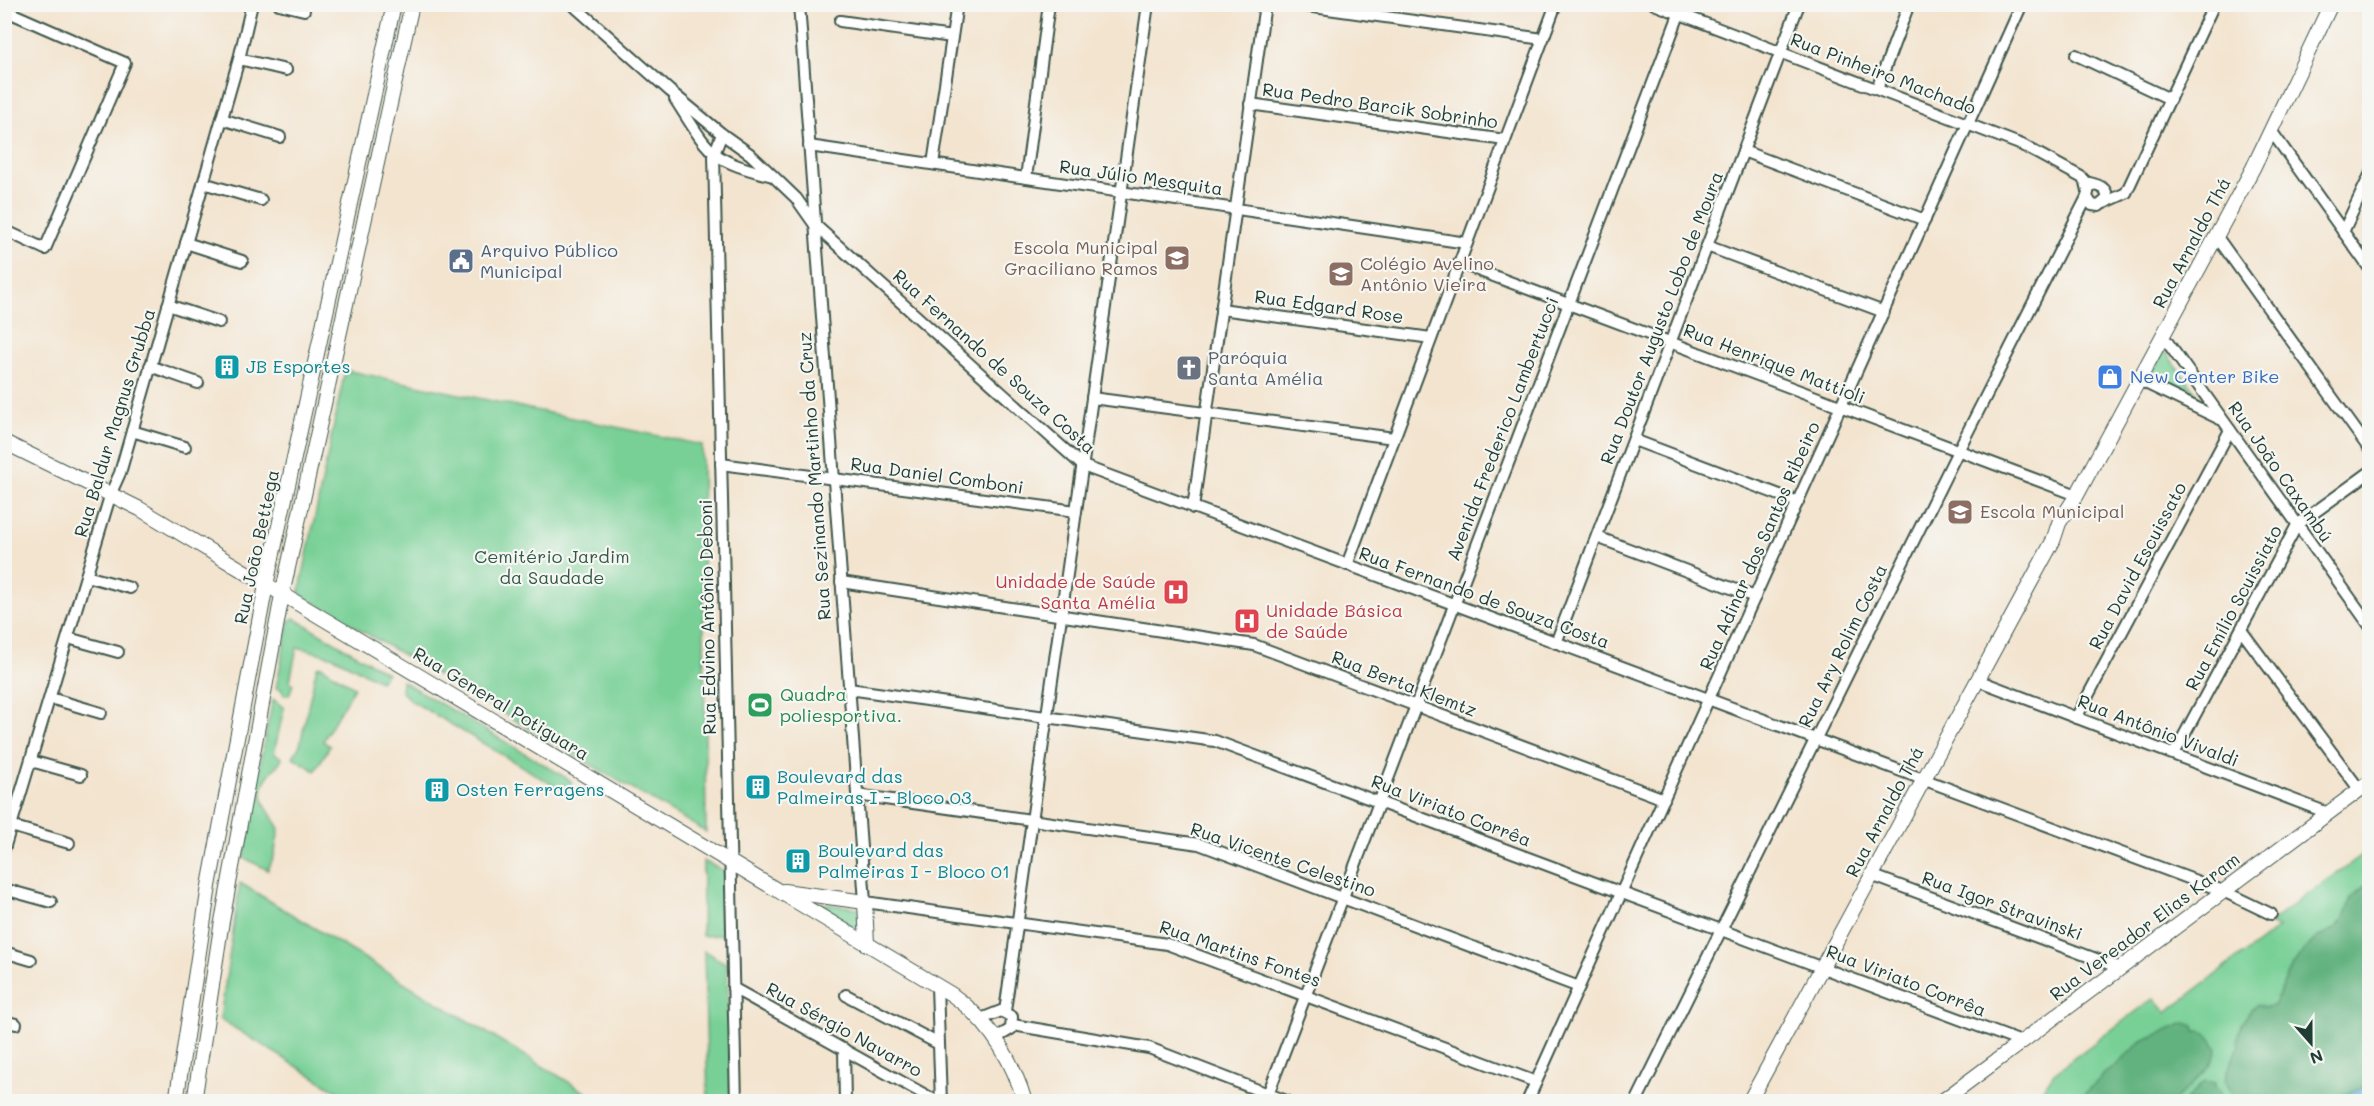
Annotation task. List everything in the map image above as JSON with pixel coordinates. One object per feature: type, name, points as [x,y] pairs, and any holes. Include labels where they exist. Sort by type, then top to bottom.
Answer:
[{"type":"main road","name":"Rua João Bettega","points":[[176,1101],[203,925],[266,585],[394,4]]},
{"type":"main road","name":"Rua João Bettega","points":[[194,1101],[220,927],[282,595],[412,4]]},
{"type":"main road","name":"Rua Arnaldo Thá","points":[[1749,1101],[2053,541],[2073,512],[2077,495],[2272,132],[2331,4]]},
{"type":"main road","points":[[344,233],[361,236]]},
{"type":"main road","points":[[340,253],[357,256]]},
{"type":"main road","name":"Rua General Potiguara","points":[[4,442],[111,493],[937,986],[960,1001],[981,1019],[996,1038],[1011,1063],[1025,1101]]},
{"type":"main road","name":"Rua Vereador Elias Karam","points":[[1941,1101],[2364,786]]},
{"type":"main road","name":"Rua Martins Fontes","points":[[778,891],[865,902]]},
{"type":"main road","name":"Rua Sezinando Martinho da Cruz","points":[[865,902],[867,944]]},
{"type":"main road","points":[[207,903],[224,906]]},
{"type":"main road","points":[[203,925],[220,927]]},
{"type":"street","name":"Rua Baldur Magnus Grubba","points":[[4,849],[111,493],[120,473],[239,59],[252,4]]},
{"type":"street","points":[[279,4],[304,10]]},
{"type":"street","name":"Rua Fernando de Souza Costa","points":[[572,4],[722,134],[750,154],[796,198],[815,225],[1083,466],[2223,891],[2271,914]]},
{"type":"street","name":"Rua Sezinando Martinho da Cruz","points":[[799,4],[865,902]]},
{"type":"street","points":[[933,164],[957,4]]},
{"type":"street","points":[[1026,178],[1049,4]]},
{"type":"street","points":[[1005,1011],[1148,4]]},
{"type":"street","points":[[1193,508],[1265,4]]},
{"type":"street","points":[[1292,4],[1543,39]]},
{"type":"street","points":[[1347,565],[1556,4]]},
{"type":"street","name":"Rua Pinheiro Machado","points":[[1654,4],[1681,9],[1780,53],[2038,153],[2090,196]]},
{"type":"street","name":"Rua Doutor Augusto Lobo de Moura","points":[[1556,643],[1799,4]]},
{"type":"street","points":[[1876,89],[1909,4]]},
{"type":"street","name":"Rua Adinar dos Santos Ribeiro","points":[[1527,1101],[2022,4]]},
{"type":"street","points":[[2090,196],[2123,196],[2170,99],[2210,6]]},
{"type":"street","name":"Avenida Frederico Lambertucci","points":[[1266,1097],[1681,9]]},
{"type":"street","points":[[4,10],[125,63],[45,249],[4,230]]},
{"type":"street","points":[[840,21],[952,37]]},
{"type":"street","points":[[2076,55],[2170,99]]},
{"type":"street","points":[[239,59],[286,70]]},
{"type":"street","name":"Rua Fernando de Souza Costa","points":[[670,90],[696,134],[714,154],[733,165],[774,176]]},
{"type":"street","name":"Rua Pedro Barcik Sobrinho","points":[[1250,104],[1505,140]]},
{"type":"street","points":[[222,119],[280,137]]},
{"type":"street","points":[[2272,132],[2370,269]]},
{"type":"street","name":"Rua Edvino Antônio Deboni","points":[[722,134],[714,154],[736,1101]]},
{"type":"street","name":"Rua Júlio Mesquita","points":[[809,146],[1467,243]]},
{"type":"street","points":[[1743,151],[1925,220]]},
{"type":"street","points":[[2343,232],[2370,174]]},
{"type":"street","points":[[204,183],[261,200]]},
{"type":"street","name":"Rua Ary Rolim Costa","points":[[1635,1101],[1958,451],[2090,196],[2107,197],[2106,192],[2123,196]]},
{"type":"street","points":[[2217,237],[2370,450]]},
{"type":"street","points":[[186,243],[242,261]]},
{"type":"street","points":[[1707,246],[1884,312]]},
{"type":"street","name":"Rua Henrique Mattioli","points":[[1459,263],[2077,495]]},
{"type":"street","points":[[168,305],[219,322]]},
{"type":"street","name":"Rua Edgard Rose","points":[[1221,309],[1431,338]]},
{"type":"street","name":"Rua João Caxambú","points":[[2163,336],[2370,627]]},
{"type":"street","points":[[150,366],[198,383]]},
{"type":"street","points":[[2139,380],[2226,425]]},
{"type":"street","points":[[1092,398],[1394,438]]},
{"type":"street","name":"Rua David Escuissato","points":[[2076,718],[2226,425]]},
{"type":"street","points":[[132,431],[185,447]]},
{"type":"street","points":[[1634,440],[1798,502]]},
{"type":"street","name":"Rua Daniel Comboni","points":[[721,464],[1076,511]]},
{"type":"street","name":"Rua Emílio Scuissiato","points":[[2174,754],[2297,525],[2370,472]]},
{"type":"street","points":[[1597,537],[1755,597]]},
{"type":"street","points":[[86,576],[130,588]]},
{"type":"street","name":"Rua Berta Klemtz","points":[[841,582],[1254,645],[1664,799]]},
{"type":"street","points":[[2241,630],[2364,786]]},
{"type":"street","points":[[68,638],[118,652]]},
{"type":"street","name":"Rua Antônio Vivaldi","points":[[1977,680],[2328,813]]},
{"type":"street","name":"Rua Viriato Corrêa","points":[[849,689],[1215,741],[2021,1042]]},
{"type":"street","points":[[50,698],[101,713]]},
{"type":"street","points":[[31,761],[81,775]]},
{"type":"street","name":"Rua Vicente Celestino","points":[[857,795],[1194,843],[1579,987]]},
{"type":"street","points":[[12,826],[69,843]]},
{"type":"street","name":"Rua Igor Stravinski","points":[[1871,875],[2121,968]]},
{"type":"street","points":[[4,889],[51,902]]},
{"type":"street","name":"Rua Martins Fontes","points":[[865,902],[1167,944],[1536,1082]]},
{"type":"street","points":[[4,952],[31,960]]},
{"type":"street","points":[[937,986],[939,1101]]},
{"type":"street","name":"Rua Sérgio Navarro","points":[[733,988],[939,1101]]},
{"type":"street","points":[[846,995],[939,1044]]},
{"type":"street","points":[[981,1019],[996,1011],[1005,1011],[1012,1017],[1013,1025],[1008,1033],[996,1038]]},
{"type":"street","points":[[4,1021],[16,1024]]},
{"type":"street","points":[[1013,1025],[1140,1046],[1266,1097],[1290,1101]]},
{"type":"street","points":[[844,1049],[845,1101]]},
{"type":"green space","points":[[2164,350],[2206,406],[2149,379]]},
{"type":"green space","name":"Cemitério Jardim da Saudade","points":[[345,370],[702,445],[706,832],[299,594]]},
{"type":"green space","points":[[294,618],[387,673],[380,681],[334,657],[297,647],[290,681],[293,684],[289,695],[284,695],[281,689],[276,688],[289,621]]},
{"type":"green space","points":[[321,666],[354,687],[323,741],[330,746],[315,771],[293,757],[300,745],[316,670]]},
{"type":"green space","points":[[402,681],[560,774],[572,782],[568,789],[563,791],[410,700],[401,691]]},
{"type":"green space","points":[[273,699],[284,708],[274,753],[282,758],[262,788],[263,800],[279,829],[274,856],[268,870],[244,858]]},
{"type":"green space","points":[[2369,850],[2369,1084],[2332,1102],[2028,1102],[2041,1092],[2054,1073],[2154,998],[2166,1012],[2278,928],[2269,924],[2281,914]]},
{"type":"green space","points":[[703,861],[725,871],[726,933],[723,935],[702,936]]},
{"type":"green space","points":[[2369,882],[2369,1084],[2332,1101],[2236,1101],[2225,1080],[2239,1047],[2238,1035],[2245,1018],[2257,1004],[2265,1007],[2273,1006],[2290,970],[2301,954],[2316,938],[2336,928],[2343,920],[2351,899]]},
{"type":"green space","points":[[240,883],[600,1101],[353,1101],[220,1019]]},
{"type":"green space","points":[[810,902],[858,908],[859,932]]},
{"type":"green space","points":[[704,951],[727,964],[731,1101],[708,1101]]},
{"type":"green space","points":[[2185,1023],[2194,1026],[2195,1032],[2206,1034],[2217,1048],[2206,1071],[2172,1101],[2078,1101],[2106,1072],[2142,1041]]},
{"type":"green space","points":[[2204,1081],[2215,1083],[2215,1088],[2220,1093],[2217,1101],[2185,1101]]},
{"type":"water","points":[[2369,1084],[2369,1101],[2332,1101]]},
{"type":"place","name":"Escola Municipal Graciliano Ramos","points":[[1177,258]]},
{"type":"place","name":"Arquivo Público Municipal","points":[[461,261]]},
{"type":"place","name":"Colégio Avelino Antônio Vieira","points":[[1341,274]]},
{"type":"place","name":"JB Esportes","points":[[227,367]]},
{"type":"place","name":"Paróquia Santa Amélia","points":[[1189,368]]},
{"type":"place","name":"New Center Bike","points":[[2110,377]]},
{"type":"place","name":"Escola Municipal","points":[[1960,512]]},
{"type":"place","name":"Unidade de Saúde Santa Amélia","points":[[1176,592]]},
{"type":"place","name":"Unidade Básica de Saúde","points":[[1247,621]]},
{"type":"place","name":"Quadra poliesportiva.","points":[[760,705]]},
{"type":"place","name":"Boulevard das Palmeiras I - Bloco 03","points":[[758,787]]},
{"type":"place","name":"Osten Ferragens","points":[[437,790]]},
{"type":"place","name":"Boulevard das Palmeiras I - Bloco 01","points":[[798,861]]}]
